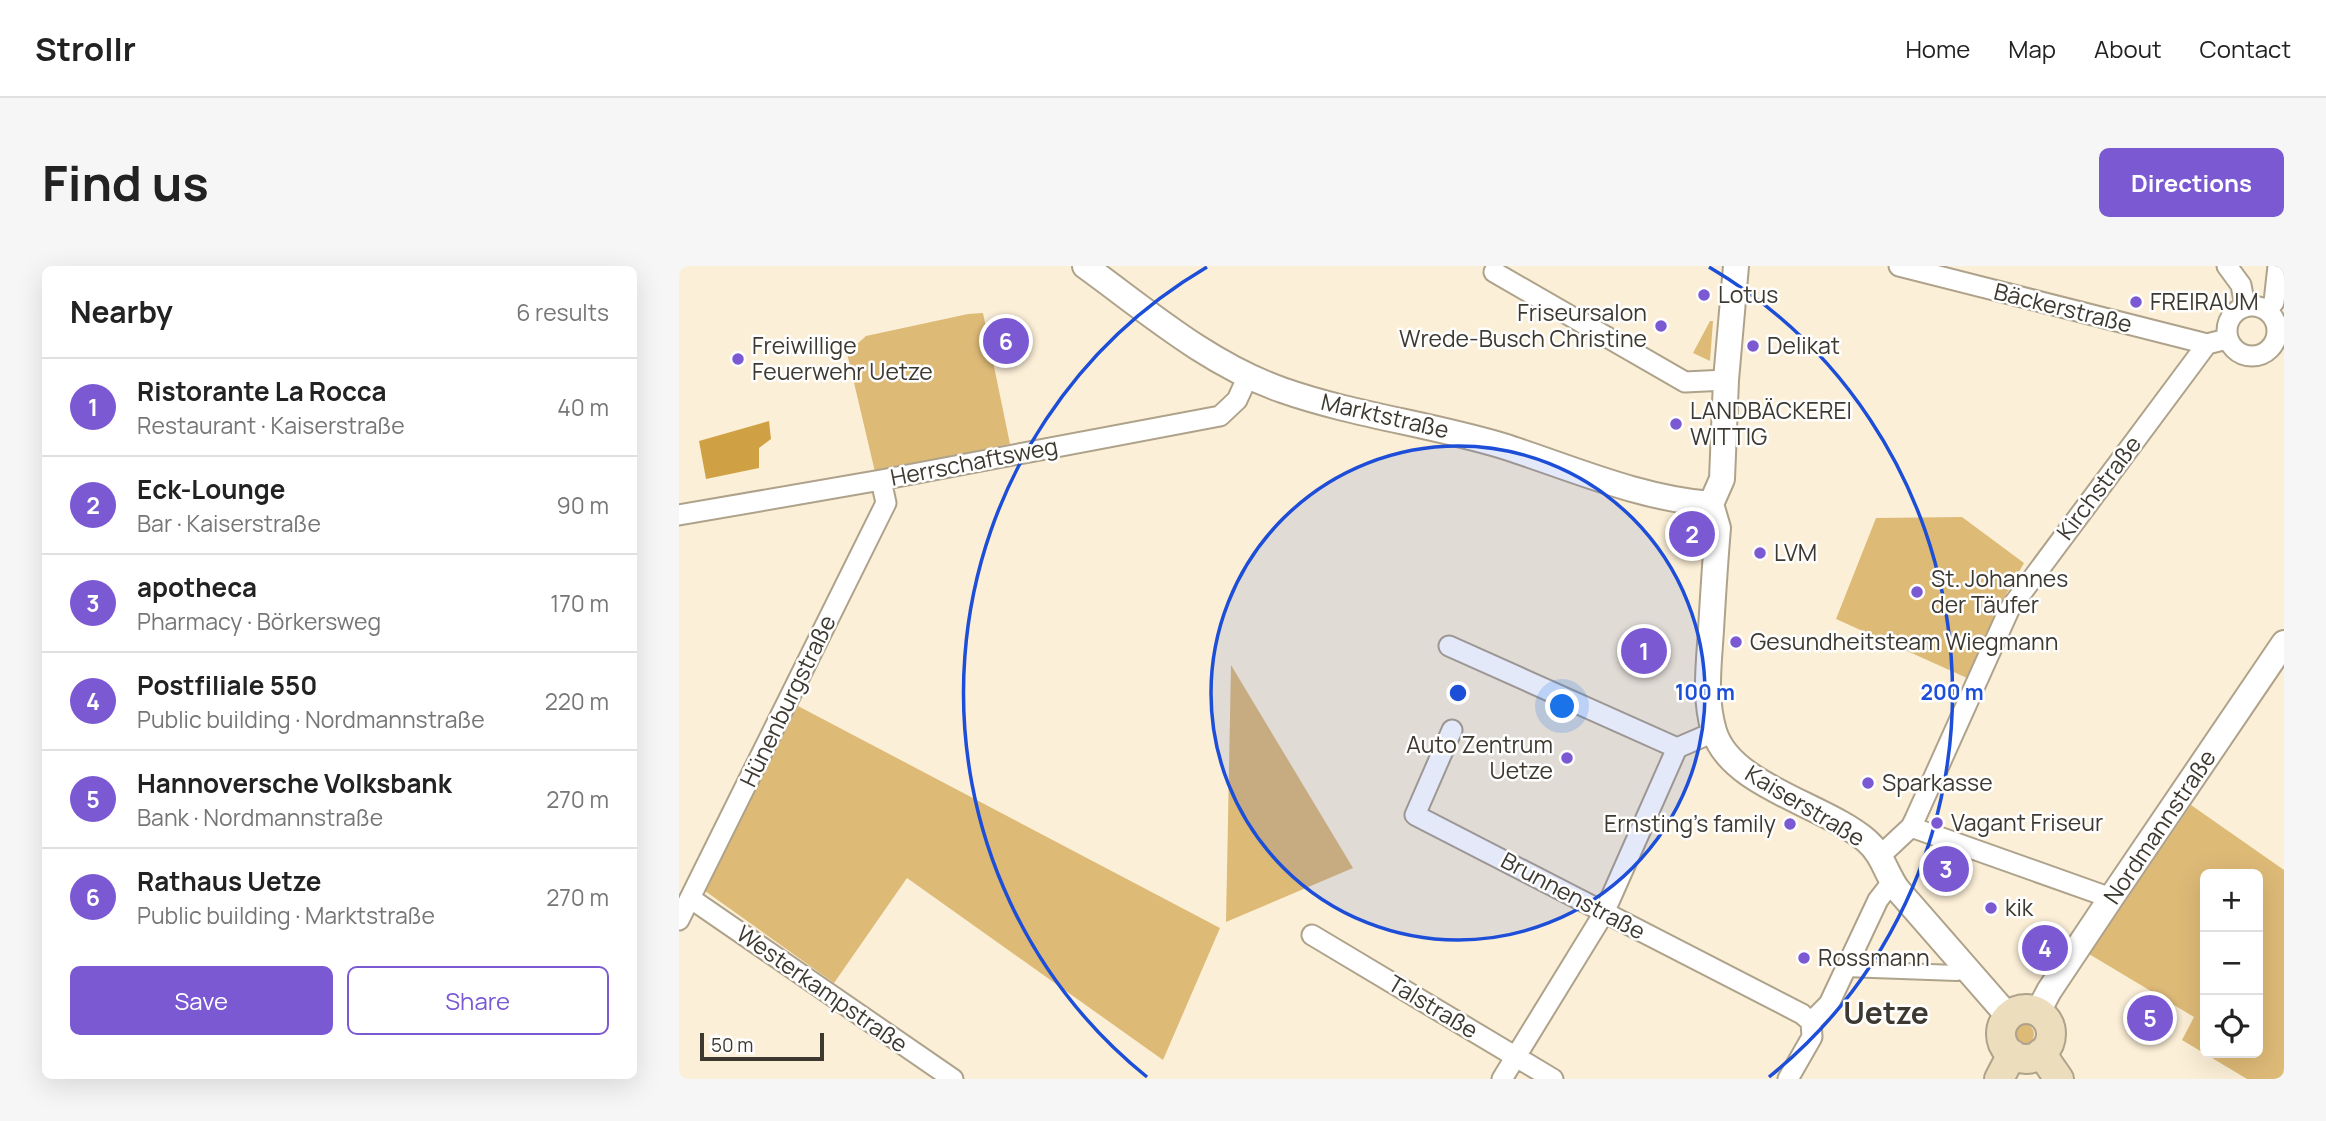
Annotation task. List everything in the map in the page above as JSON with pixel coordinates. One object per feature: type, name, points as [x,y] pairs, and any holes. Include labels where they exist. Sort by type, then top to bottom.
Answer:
[{"type":"main road","points":[[2022,1009],[2038,1012],[2044,1017],[2050,1040],[2041,1053],[2027,1058],[2012,1054],[2006,1049],[2001,1036],[2001,1028],[2008,1016],[2022,1009]]},
{"type":"main road","points":[[2041,1053],[2059,1079]]},
{"type":"main road","points":[[1999,1079],[2012,1054]]},
{"type":"street","name":"Marktstraße","points":[[1085,266],[1209,355],[1248,376],[1308,398],[1469,436],[1621,486],[1686,502],[1711,504]]},
{"type":"street","points":[[1711,504],[1723,479],[1726,380],[1736,266]]},
{"type":"street","name":"Bäckerstraße","points":[[1899,266],[2207,344],[2227,339]]},
{"type":"street","points":[[2227,266],[2241,285],[2245,306]]},
{"type":"street","points":[[2267,310],[2274,302],[2278,266]]},
{"type":"street","points":[[1494,272],[1685,382],[1726,380]]},
{"type":"street","points":[[2245,306],[2267,310],[2277,328],[2279,344],[2254,356],[2238,352],[2227,339],[2229,318],[2245,306]]},
{"type":"street","name":"Kirchstraße","points":[[1881,855],[1910,827],[2009,610],[2207,344]]},
{"type":"street","name":"Herrschaftsweg","points":[[679,514],[881,480],[1220,416],[1237,400],[1248,376]]},
{"type":"street","name":"Hünenburgstraße","points":[[679,920],[886,503],[881,480]]},
{"type":"street","name":"Kaiserstraße","points":[[1711,504],[1718,528],[1707,690],[1714,732],[1725,752],[1742,770],[1821,811],[1866,840],[1881,855],[1892,882],[2008,1016]]},
{"type":"street","name":"Nordmannstraße","points":[[2038,1012],[2111,898],[2284,643]]},
{"type":"street","points":[[1449,646],[1677,748]]},
{"type":"street","name":"Brunnenstraße","points":[[1451,730],[1415,815],[1802,1014],[1811,1022]]},
{"type":"street","points":[[1502,1079],[1604,913],[1677,748],[1714,732]]},
{"type":"street","points":[[1910,827],[2111,898]]},
{"type":"street","points":[[1789,1079],[1812,1037],[1811,1022],[1829,1004],[1878,900],[1892,882]]},
{"type":"street","name":"Westerkampstraße","points":[[690,898],[947,1077]]},
{"type":"street","name":"Talstraße","points":[[1312,935],[1553,1079]]},
{"type":"street","points":[[1845,969],[1957,973],[1968,969]]},
{"type":"shaded area","points":[[983,313],[1010,444],[875,472],[847,353],[866,336]]},
{"type":"shaded area","points":[[1710,321],[1713,321],[1710,361],[1693,353]]},
{"type":"shaded area","points":[[769,421],[771,439],[759,448],[759,468],[706,479],[699,441]]},
{"type":"shaded area","points":[[1962,517],[2024,563],[1996,612],[1967,678],[1836,619],[1876,518]]},
{"type":"shaded area","points":[[1231,665],[1353,868],[1226,922]]},
{"type":"shaded area","points":[[798,706],[1220,928],[1163,1060],[907,878],[834,983],[705,891]]},
{"type":"shaded area","points":[[2191,805],[2284,870],[2284,1079],[2247,1079],[2212,1058],[2263,1058],[2263,869],[2200,869],[2200,1051],[2182,1040],[2194,1017],[2089,954]]},
{"type":"shaded area","points":[[2024,1024],[2031,1027],[2034,1034],[2031,1041],[2024,1044],[2017,1041],[2014,1034],[2017,1027]]},
{"type":"place","name":"Lotus","points":[[1704,295]]},
{"type":"place","name":"FREIRAUM","points":[[2136,302]]},
{"type":"place","name":"Friseursalon Wrede-Busch Christine","points":[[1661,326]]},
{"type":"place","name":"Rathaus Uetze","points":[[1006,341]]},
{"type":"place","name":"Delikat","points":[[1753,346]]},
{"type":"place","name":"Freiwillige Feuerwehr Uetze","points":[[738,359]]},
{"type":"place","name":"LANDBÄCKEREI WITTIG","points":[[1676,424]]},
{"type":"place","name":"Eck-Lounge","points":[[1692,534]]},
{"type":"place","name":"LVM","points":[[1760,553]]},
{"type":"place","name":"St. Johannes der Täufer","points":[[1917,592]]},
{"type":"place","name":"Gesundheitsteam Wiegmann","points":[[1736,642]]},
{"type":"place","name":"Ristorante La Rocca","points":[[1644,651]]},
{"type":"place","name":"Auto Zentrum Uetze","points":[[1567,758]]},
{"type":"place","name":"Sparkasse","points":[[1868,783]]},
{"type":"place","name":"Vagant Friseur","points":[[1937,823]]},
{"type":"place","name":"Ernsting's family","points":[[1790,824]]},
{"type":"place","name":"apotheca","points":[[1946,869]]},
{"type":"place","name":"kik","points":[[1991,908]]},
{"type":"place","name":"Postfiliale 550","points":[[2045,948]]},
{"type":"place","name":"Rossmann","points":[[1804,958]]},
{"type":"place","name":"Hannoversche Volksbank","points":[[2150,1018]]},
{"type":"district","name":"Uetze","points":[[1886,1014]]}]
